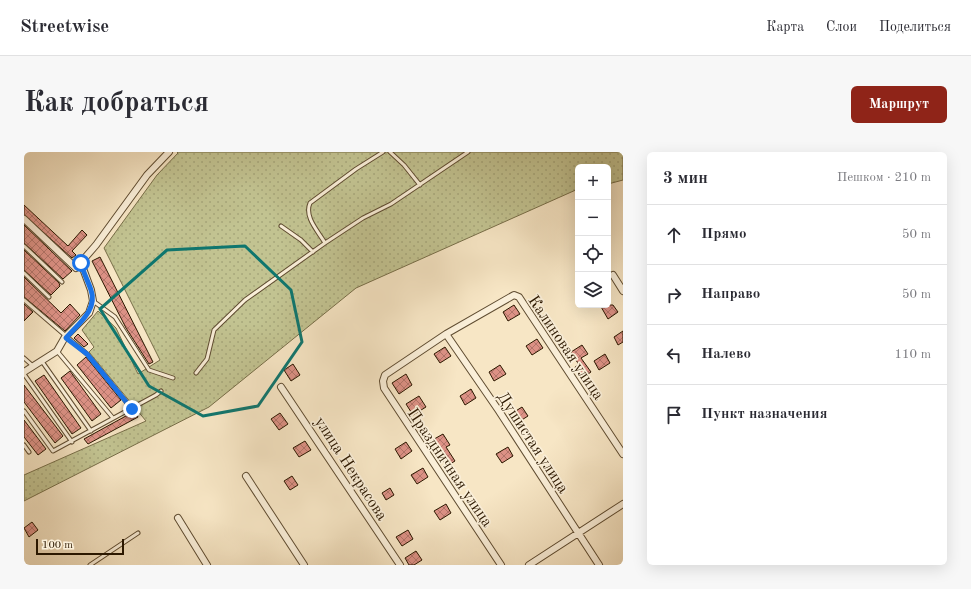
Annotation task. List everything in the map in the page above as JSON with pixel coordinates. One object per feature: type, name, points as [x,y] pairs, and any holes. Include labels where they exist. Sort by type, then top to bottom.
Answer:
[{"type":"street","points":[[24,219],[76,268],[147,175],[169,152]]},
{"type":"street","points":[[24,373],[41,360],[57,351],[66,338],[89,313],[93,301],[91,290],[81,263]]},
{"type":"street","points":[[613,275],[623,291]]},
{"type":"street","name":"Калиновая улица","points":[[446,334],[514,295],[519,297],[623,454]]},
{"type":"street","name":"Праздничная улица","points":[[446,334],[385,375],[383,381],[384,388],[501,565]]},
{"type":"street","name":"Душистая улица","points":[[446,334],[499,411],[599,565]]},
{"type":"street","name":"улица Некрасова","points":[[281,387],[400,565]]},
{"type":"street","points":[[246,476],[304,565]]},
{"type":"street","points":[[529,565],[623,504]]},
{"type":"street","points":[[178,518],[207,565]]},
{"type":"lane","points":[[325,243],[309,216],[308,208],[310,203],[382,152]]},
{"type":"lane","points":[[390,152],[420,185]]},
{"type":"lane","points":[[196,373],[207,360],[214,330],[251,295],[325,243],[420,185],[468,152]]},
{"type":"lane","points":[[281,226],[301,240],[312,252]]},
{"type":"lane","points":[[24,246],[62,282]]},
{"type":"lane","points":[[24,272],[49,297]]},
{"type":"lane","points":[[24,300],[66,338],[87,354],[132,409]]},
{"type":"lane","points":[[93,301],[115,317],[149,370],[173,378]]},
{"type":"lane","points":[[57,351],[113,418]]},
{"type":"lane","points":[[24,358],[33,366]]},
{"type":"lane","points":[[41,360],[91,431]]},
{"type":"lane","points":[[24,373],[72,442]]},
{"type":"lane","points":[[24,411],[54,451],[132,409],[161,391]]},
{"type":"lane","points":[[24,445],[29,452]]},
{"type":"lane","points":[[90,565],[138,533]]},
{"type":"highlighted area","points":[[245,246],[291,290],[302,342],[258,406],[203,416],[149,386],[100,309],[167,250]]},
{"type":"green space","points":[[177,152],[623,152],[623,180],[611,183],[611,164],[575,164],[575,190],[356,288],[209,407],[24,501],[24,475],[146,421],[89,352],[94,347],[82,330],[98,311],[116,328],[138,374],[160,360],[104,248],[157,175],[178,153]]},
{"type":"building","points":[[24,205],[68,246],[82,230],[87,235],[72,251],[76,255],[72,258],[24,215]]},
{"type":"building","points":[[24,225],[72,271],[63,279],[24,243]]},
{"type":"building","points":[[24,250],[59,283],[60,286],[51,295],[24,270]]},
{"type":"building","points":[[100,257],[153,362],[149,364],[126,328],[92,261]]},
{"type":"building","points":[[24,277],[61,313],[70,304],[80,315],[65,331],[24,297]]},
{"type":"building","points":[[24,304],[33,312],[24,321]]},
{"type":"building","points":[[514,305],[520,314],[508,321],[503,312]]},
{"type":"building","points":[[611,305],[613,305],[618,312],[608,319],[602,308],[611,308]]},
{"type":"building","points":[[623,331],[623,342],[618,345],[614,337]]},
{"type":"building","points":[[78,334],[88,344],[84,347],[74,338]]},
{"type":"building","points":[[537,339],[543,348],[532,355],[526,346]]},
{"type":"building","points":[[582,345],[588,354],[581,358],[591,372],[582,378],[575,367],[579,365],[571,352]]},
{"type":"building","points":[[445,347],[451,356],[440,363],[434,354]]},
{"type":"building","points":[[605,354],[610,363],[599,370],[594,361]]},
{"type":"building","points":[[86,357],[121,400],[111,408],[77,365]]},
{"type":"building","points":[[293,364],[300,375],[291,381],[284,370]]},
{"type":"building","points":[[500,365],[506,374],[494,381],[489,372]]},
{"type":"building","points":[[70,371],[101,414],[92,421],[61,378]]},
{"type":"building","points":[[406,374],[412,385],[399,394],[392,383]]},
{"type":"building","points":[[44,375],[81,428],[72,434],[35,381]]},
{"type":"building","points":[[24,385],[63,436],[55,443],[24,402]]},
{"type":"building","points":[[471,389],[476,398],[465,405],[460,396]]},
{"type":"building","points":[[419,396],[426,407],[413,415],[406,404]]},
{"type":"building","points":[[522,407],[528,416],[517,423],[511,414]]},
{"type":"building","points":[[135,411],[138,417],[88,444],[84,439]]},
{"type":"building","points":[[280,413],[288,424],[279,430],[271,419]]},
{"type":"building","points":[[24,420],[46,449],[38,455],[24,437]]},
{"type":"building","points":[[443,434],[450,445],[446,447],[455,461],[447,466],[429,442]]},
{"type":"building","points":[[305,441],[311,450],[299,457],[293,448]]},
{"type":"building","points":[[406,442],[412,451],[401,459],[395,449]]},
{"type":"building","points":[[508,447],[513,456],[502,463],[496,454]]},
{"type":"building","points":[[423,468],[428,477],[417,484],[411,475]]},
{"type":"building","points":[[292,476],[298,485],[290,490],[284,481]]},
{"type":"building","points":[[390,488],[394,495],[386,500],[382,493]]},
{"type":"building","points":[[446,504],[451,513],[440,520],[434,511]]},
{"type":"building","points":[[32,522],[38,530],[29,537],[24,528]]},
{"type":"building","points":[[408,530],[413,539],[402,546],[396,537]]},
{"type":"building","points":[[416,551],[422,560],[414,565],[409,565],[405,558]]},
{"type":"route","points":[[81,263],[91,290],[93,301],[89,313],[66,338],[87,354],[132,409]]}]
